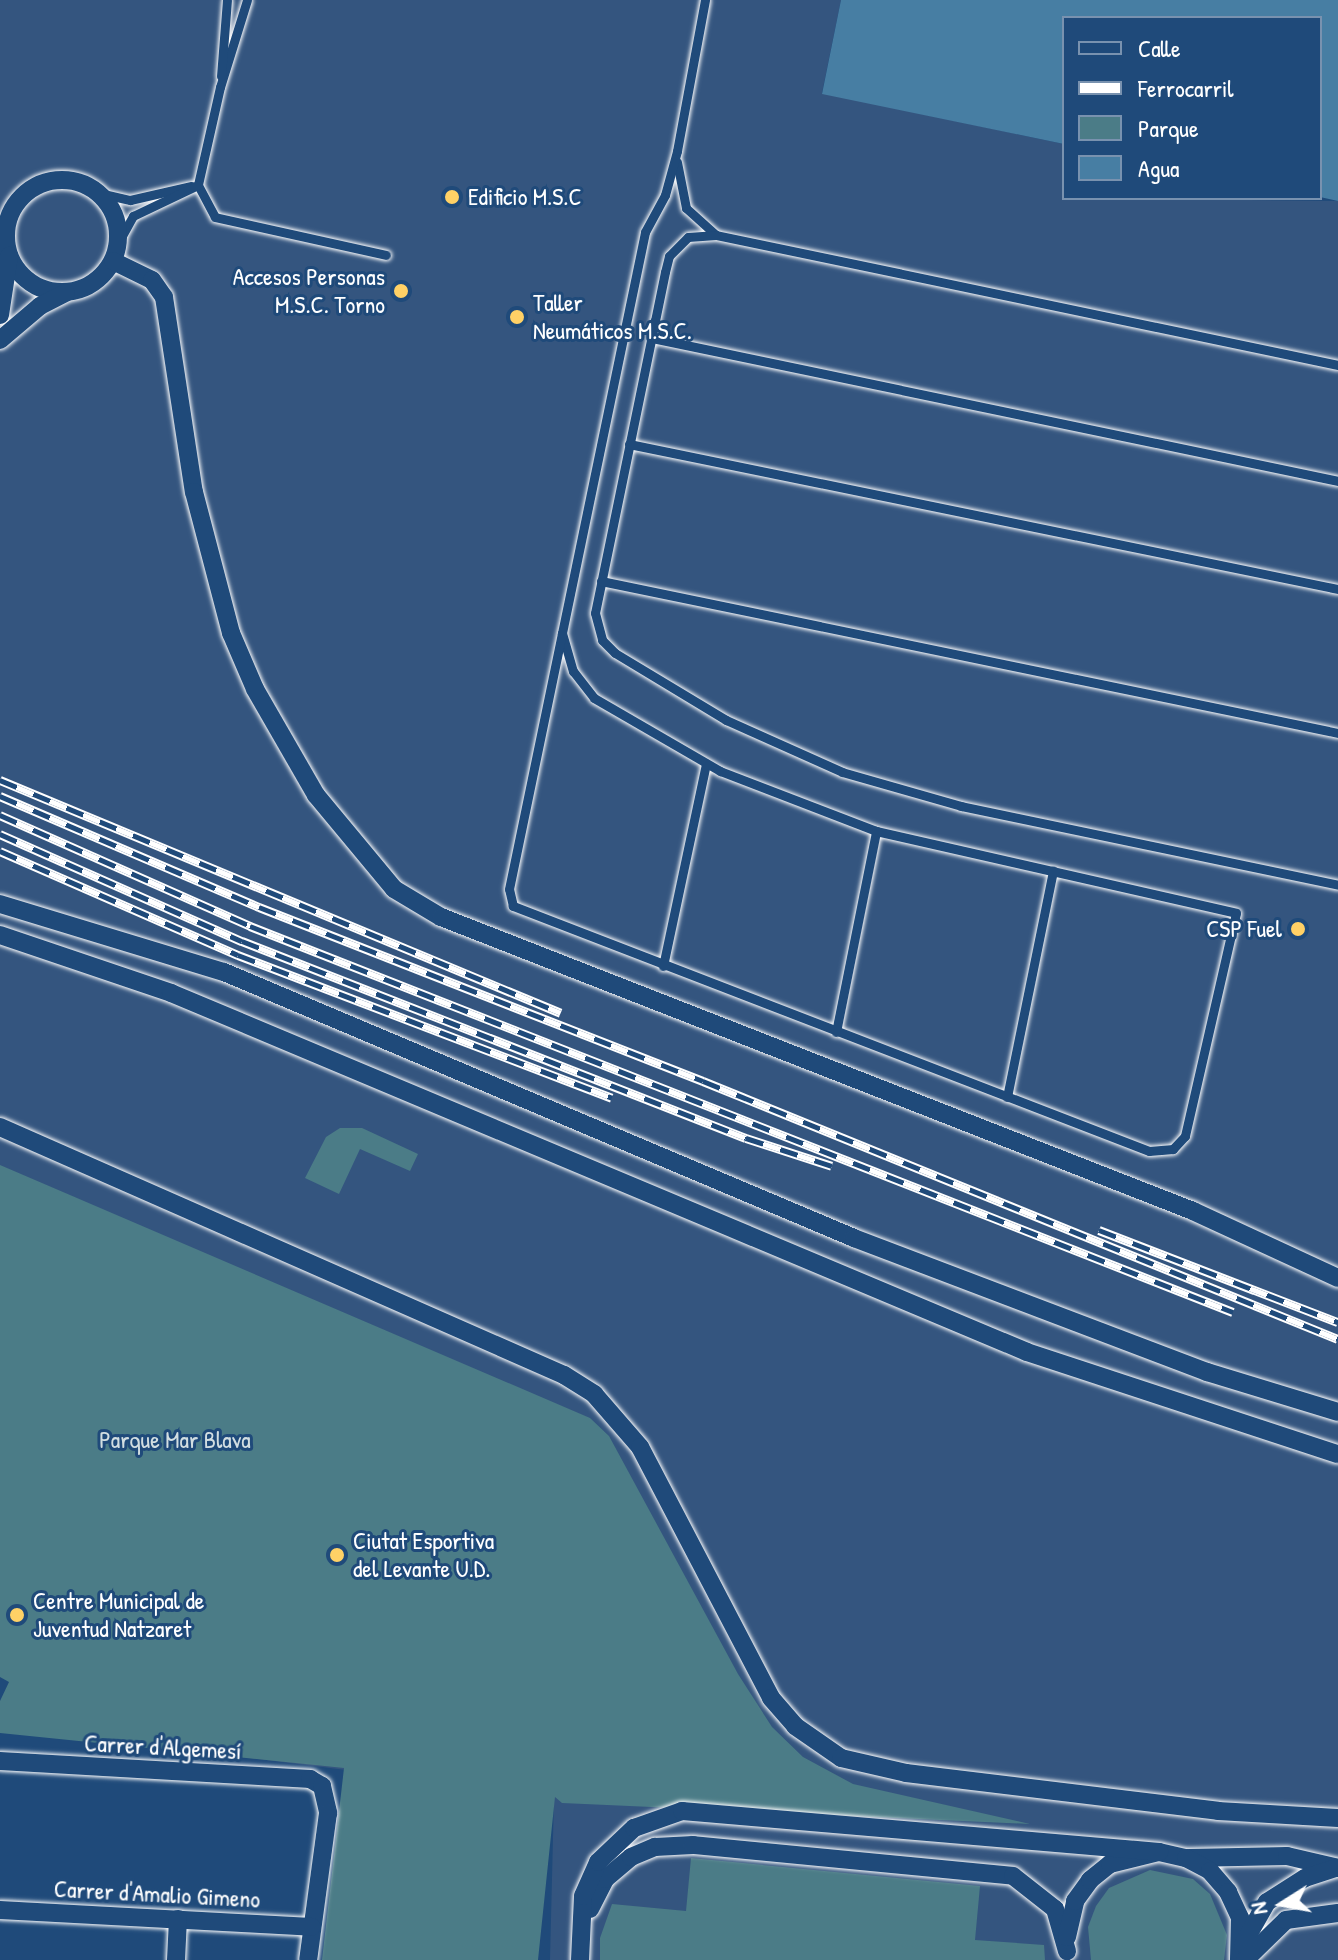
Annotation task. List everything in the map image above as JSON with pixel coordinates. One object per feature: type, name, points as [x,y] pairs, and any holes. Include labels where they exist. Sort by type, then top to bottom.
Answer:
[{"type":"street","points":[[0,315],[9,253],[9,217],[31,188],[66,179],[99,193],[117,224],[116,252],[102,276],[40,306],[0,340]]},
{"type":"street","points":[[116,252],[152,280],[164,297],[194,492],[231,633],[255,689],[316,795],[394,889],[441,917],[1193,1211],[1338,1278]]},
{"type":"street","points":[[9,253],[31,283],[67,292]]},
{"type":"street","points":[[0,902],[224,972],[854,1238],[1139,1347],[1338,1412]]},
{"type":"street","points":[[0,935],[82,961],[592,1165],[1027,1352],[1338,1454]]},
{"type":"street","points":[[0,943],[82,961]]},
{"type":"street","points":[[0,1127],[564,1375],[594,1394],[640,1447],[771,1698],[795,1726],[841,1758],[906,1773],[1231,1813],[1338,1818]]},
{"type":"street","name":"Carrer d'Algemesí","points":[[0,1761],[310,1779],[322,1786],[328,1813],[312,1927]]},
{"type":"street","points":[[580,1959],[583,1896],[598,1862],[634,1828],[674,1813],[699,1810],[1159,1852],[1186,1858],[1287,1856],[1337,1868]]},
{"type":"street","points":[[580,1959],[592,1901],[605,1879],[643,1851],[681,1844],[1013,1876],[1055,1909],[1068,1956]]},
{"type":"street","points":[[1068,1956],[1071,1913],[1090,1880],[1133,1854],[1159,1852]]},
{"type":"street","points":[[1186,1858],[1210,1871],[1228,1892],[1240,1918],[1242,1955]]},
{"type":"street","points":[[1242,1955],[1267,1902],[1294,1884],[1337,1868]]},
{"type":"street","name":"Carrer d'Amalio Gimeno","points":[[0,1910],[312,1927]]},
{"type":"street","points":[[1242,1955],[1286,1920],[1338,1913]]},
{"type":"street","points":[[176,1960],[178,1919]]},
{"type":"street","points":[[308,1960],[312,1927]]},
{"type":"lane","points":[[220,87],[227,0]]},
{"type":"lane","points":[[247,0],[220,87],[198,185],[215,217],[386,255]]},
{"type":"lane","points":[[562,633],[573,671],[594,698],[706,764],[876,831],[1236,913],[1185,1136],[1173,1149],[1149,1151],[519,912],[510,897],[562,633],[645,232],[665,195],[677,151],[705,0]]},
{"type":"lane","points":[[677,151],[686,208],[716,235]]},
{"type":"lane","points":[[99,193],[130,200],[198,185]]},
{"type":"lane","points":[[116,252],[133,216],[198,185]]},
{"type":"lane","points":[[1338,365],[716,235],[688,237],[669,256],[601,581],[597,629],[615,653],[726,720],[801,756],[921,797],[1338,885]]},
{"type":"lane","points":[[652,338],[1338,481]]},
{"type":"lane","points":[[629,444],[1338,589]]},
{"type":"lane","points":[[601,581],[1338,733]]},
{"type":"lane","points":[[663,966],[706,764]]},
{"type":"lane","points":[[836,1032],[876,831]]},
{"type":"lane","points":[[1007,1097],[1053,871]]},
{"type":"shaded area","points":[[0,0],[841,0],[822,93],[1062,144],[1062,200],[1338,201],[1338,1960],[550,1960],[554,1796],[218,1754],[0,1173]]},
{"type":"green space","points":[[340,1128],[362,1128],[418,1154],[410,1171],[360,1149],[339,1194],[305,1178],[326,1137]]},
{"type":"green space","name":"Ciutat Esportiva del Levante U.D.","points":[[0,1165],[590,1418],[609,1436],[738,1674],[772,1727],[803,1757],[853,1784],[1030,1824],[562,1803],[555,1797],[538,1960],[322,1960],[344,1768],[0,1733],[0,1701],[9,1682],[0,1677]]},
{"type":"green space","points":[[691,1858],[980,1886],[975,1940],[1044,1945],[1045,1960],[600,1960],[600,1938],[612,1904],[686,1911]]},
{"type":"green space","points":[[1150,1870],[1193,1879],[1210,1894],[1227,1935],[1224,1960],[1091,1960],[1088,1927],[1096,1906],[1109,1888]]},
{"type":"water","points":[[841,0],[1338,0],[1338,201],[1322,197],[1322,16],[1062,16],[1062,144],[822,94]]},
{"type":"railway","points":[[0,780],[561,1013]]},
{"type":"railway","points":[[0,796],[259,907],[703,1081],[1338,1339]]},
{"type":"railway","points":[[0,815],[250,926],[1233,1312]]},
{"type":"railway","points":[[0,834],[242,941],[746,1138],[832,1166]]},
{"type":"railway","points":[[0,851],[238,955],[612,1098]]},
{"type":"railway","points":[[1099,1230],[1338,1322]]},
{"type":"place","name":"Edificio M.S.C","points":[[452,197]]},
{"type":"place","name":"Accesos Personas M.S.C. Torno","points":[[401,291]]},
{"type":"place","name":"Taller Neumáticos M.S.C.","points":[[517,317]]},
{"type":"place","name":"CSP Fuel","points":[[1298,929]]},
{"type":"place","name":"Ciutat Esportiva del Levante U.D.","points":[[337,1555]]},
{"type":"place","name":"Centre Municipal de Juventud Natzaret","points":[[17,1615]]},
{"type":"park label","name":"Parque Mar Blava","points":[[175,1440]]}]
